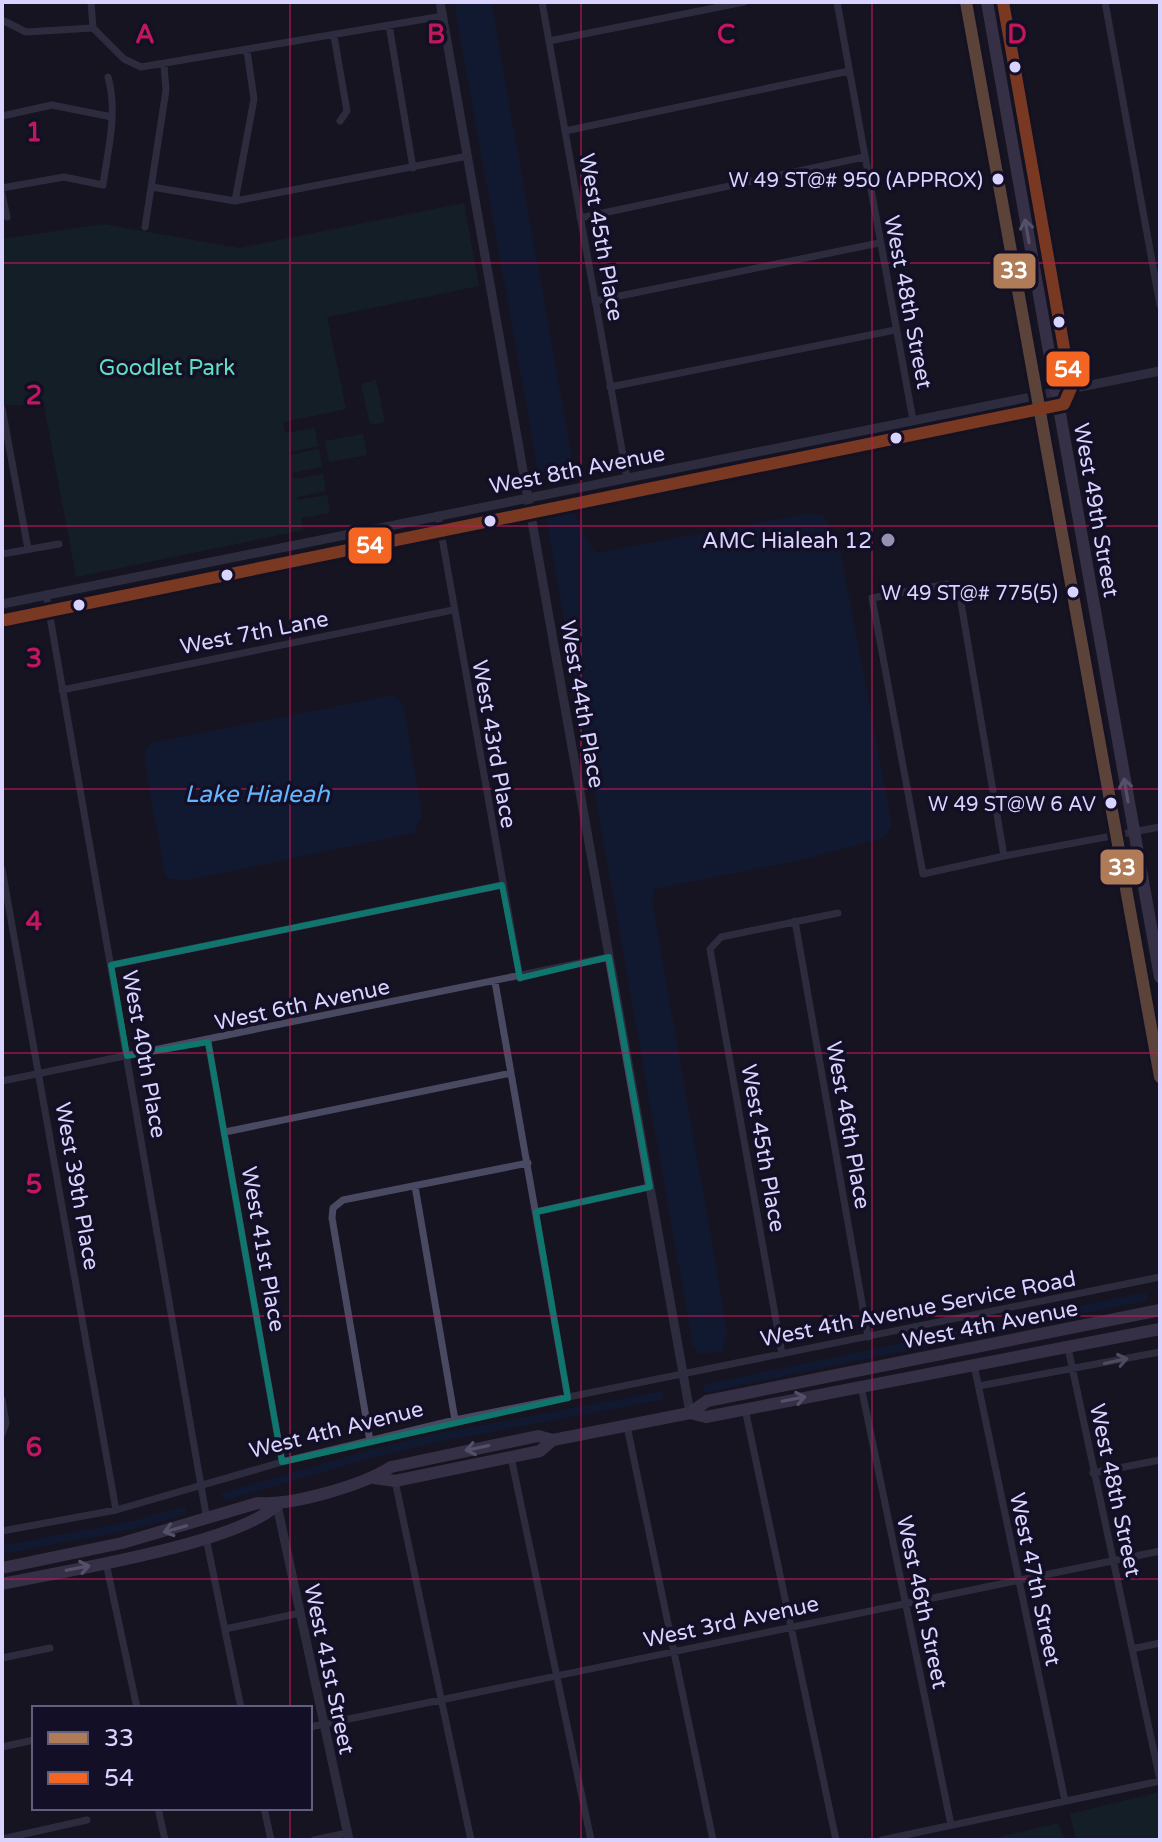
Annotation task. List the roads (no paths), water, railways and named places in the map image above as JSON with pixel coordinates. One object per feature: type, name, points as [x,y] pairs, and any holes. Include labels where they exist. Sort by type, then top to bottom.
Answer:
[{"type":"main road","name":"West 49th Street","points":[[966,2],[1160,1077]]},
{"type":"main road","name":"West 49th Street","points":[[987,2],[1160,977]]},
{"type":"main road","points":[[969,16],[983,20],[997,59]]},
{"type":"main road","points":[[988,127],[1009,124]]},
{"type":"main road","points":[[1013,261],[1029,269],[1042,314]]},
{"type":"main road","points":[[1069,575],[1082,609],[1096,621]]},
{"type":"main road","points":[[1078,624],[1093,631],[1105,671]]},
{"type":"main road","name":"West 4th Avenue","points":[[2,1568],[122,1543],[258,1503],[277,1505],[374,1478],[391,1467],[442,1455],[538,1436],[553,1440],[627,1426],[690,1413],[707,1401],[1160,1310]]},
{"type":"main road","name":"West 4th Avenue","points":[[690,1413],[706,1417],[1160,1329]]},
{"type":"main road","points":[[974,1363],[981,1350],[990,1344]]},
{"type":"main road","points":[[861,1386],[867,1374],[876,1368]]},
{"type":"main road","name":"West 4th Avenue","points":[[374,1478],[395,1481],[540,1451],[553,1440]]},
{"type":"main road","name":"West 4th Avenue","points":[[2,1584],[106,1563],[206,1536],[264,1517],[277,1505]]},
{"type":"street","points":[[91,2],[93,28],[124,59],[141,67],[443,16]]},
{"type":"street","name":"West 44th Place","points":[[440,2],[690,1413]]},
{"type":"street","name":"West 45th Place","points":[[542,2],[627,478]]},
{"type":"street","points":[[549,41],[744,2]]},
{"type":"street","name":"West 48th Street","points":[[837,2],[913,420]]},
{"type":"street","points":[[1105,2],[1160,305]]},
{"type":"street","points":[[2,20],[26,32],[93,28]]},
{"type":"street","points":[[389,25],[413,168]]},
{"type":"street","points":[[334,36],[347,111],[340,121]]},
{"type":"street","points":[[235,201],[254,99],[247,51]]},
{"type":"street","points":[[145,227],[166,90],[164,65]]},
{"type":"street","points":[[565,131],[849,71]]},
{"type":"street","points":[[2,188],[64,177],[103,185],[112,117],[113,95],[108,77]]},
{"type":"street","points":[[2,116],[52,105],[112,117]]},
{"type":"street","points":[[152,187],[235,201],[468,156]]},
{"type":"street","points":[[580,218],[864,157]]},
{"type":"street","points":[[2,194],[7,217]]},
{"type":"street","points":[[595,301],[879,243]]},
{"type":"street","points":[[610,387],[895,330]]},
{"type":"street","name":"West 8th Avenue","points":[[2,604],[1160,371]]},
{"type":"street","points":[[2,408],[4,433],[28,549]]},
{"type":"street","name":"West 43rd Place","points":[[438,515],[520,978]]},
{"type":"street","points":[[2,554],[59,544]]},
{"type":"street","points":[[1004,856],[960,597],[947,584],[872,598],[923,874],[1160,827]]},
{"type":"street","name":"West 40th Place","points":[[46,594],[207,1520]]},
{"type":"street","name":"West 7th Lane","points":[[62,690],[453,610]]},
{"type":"street","name":"West 39th Place","points":[[2,869],[116,1510]]},
{"type":"street","points":[[111,965],[502,885]]},
{"type":"street","points":[[795,921],[838,913]]},
{"type":"street","name":"West 45th Place","points":[[782,1354],[710,949],[721,937],[795,921]]},
{"type":"street","name":"West 46th Place","points":[[795,921],[868,1337]]},
{"type":"street","name":"West 6th Avenue","points":[[2,1081],[208,1042],[609,957]]},
{"type":"street","points":[[495,982],[568,1398]]},
{"type":"street","name":"West 41st Place","points":[[208,1042],[282,1462]]},
{"type":"street","points":[[225,1132],[511,1073]]},
{"type":"street","points":[[370,1441],[332,1218],[333,1208],[343,1200],[528,1163]]},
{"type":"street","points":[[415,1186],[455,1420]]},
{"type":"street","points":[[536,1212],[650,1187]]},
{"type":"street","name":"West 4th Avenue Service Road","points":[[683,1375],[1160,1277]]},
{"type":"street","name":"West 48th Street","points":[[1068,1348],[1160,1781]]},
{"type":"street","points":[[979,1386],[1160,1352]]},
{"type":"street","name":"West 47th Street","points":[[974,1363],[1065,1801]]},
{"type":"street","name":"West 4th Avenue","points":[[2,1531],[116,1510],[282,1462],[455,1420],[683,1375]]},
{"type":"street","name":"West 46th Street","points":[[861,1386],[951,1825]]},
{"type":"street","points":[[2,1399],[6,1423],[2,1434]]},
{"type":"street","points":[[745,1409],[836,1840]]},
{"type":"street","points":[[627,1426],[713,1840]]},
{"type":"street","points":[[511,1457],[591,1840]]},
{"type":"street","points":[[1093,1473],[1160,1460]]},
{"type":"street","points":[[395,1481],[471,1840]]},
{"type":"street","name":"West 41st Street","points":[[277,1505],[348,1836]]},
{"type":"street","points":[[206,1536],[241,1706]]},
{"type":"street","name":"West 3rd Avenue","points":[[312,1727],[1160,1551]]},
{"type":"street","points":[[106,1563],[137,1706]]},
{"type":"street","points":[[225,1629],[300,1613]]},
{"type":"street","points":[[1132,1649],[1160,1643]]},
{"type":"street","points":[[2,1658],[50,1648]]},
{"type":"street","points":[[2,1747],[32,1740]]},
{"type":"street","points":[[882,1840],[1160,1781]]},
{"type":"street","points":[[158,1810],[165,1840]]},
{"type":"street","points":[[264,1810],[271,1840]]},
{"type":"street","points":[[2,1839],[87,1820]]},
{"type":"street","points":[[314,1840],[348,1836]]},
{"type":"water","points":[[454,2],[491,2],[570,448],[572,466],[568,471],[545,474],[538,470]]},
{"type":"water","points":[[569,507],[596,553],[806,514],[823,515],[838,540],[892,825],[884,838],[801,860],[654,889],[652,901],[727,1330],[722,1351],[700,1354],[693,1345],[547,523],[548,511]]},
{"type":"water","name":"Lake Hialeah","points":[[396,697],[403,705],[422,815],[414,833],[187,880],[169,879],[165,874],[145,764],[146,749],[151,743]]},
{"type":"waterway","points":[[707,1388],[1143,1297]]},
{"type":"waterway","points":[[226,1496],[437,1438],[659,1396]]},
{"type":"waterway","points":[[2,1550],[134,1525],[182,1511]]},
{"type":"place","name":"W 49 ST@# 950 (APPROX)","points":[[998,179]]},
{"type":"place","name":"AMC Hialeah 12","points":[[888,540]]},
{"type":"place","name":"W 49 ST@# 775(5)","points":[[1073,592]]},
{"type":"place","name":"W 49 ST@W 6 AV","points":[[1111,803]]},
{"type":"park label","name":"Goodlet Park","points":[[167,367]]}]
